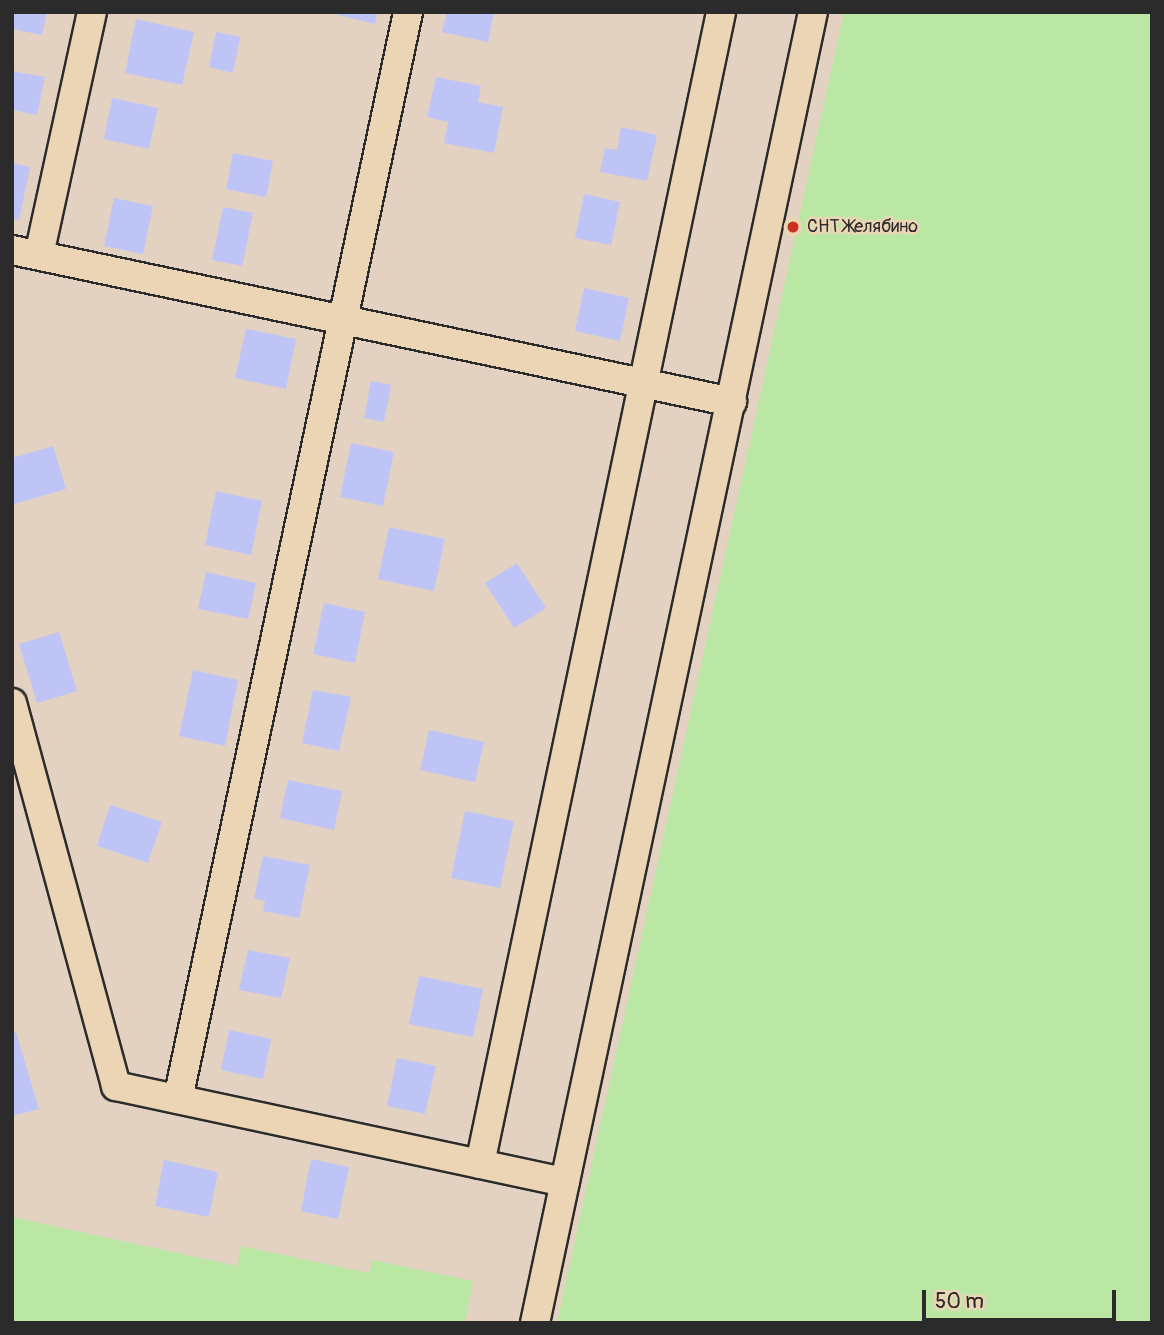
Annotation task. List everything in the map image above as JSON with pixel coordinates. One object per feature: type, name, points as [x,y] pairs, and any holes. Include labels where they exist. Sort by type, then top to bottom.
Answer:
[{"type":"street","points":[[92,12],[26,252],[732,402]]},
{"type":"street","points":[[178,1099],[408,12]]},
{"type":"street","points":[[480,1164],[721,12]]},
{"type":"street","points":[[536,1323],[813,12]]},
{"type":"street","points":[[12,703],[116,1086],[565,1182]]},
{"type":"green space","points":[[844,12],[1152,12],[1152,1323],[557,1323]]},
{"type":"green space","points":[[12,1217],[237,1266],[241,1246],[369,1273],[372,1260],[473,1281],[465,1323],[12,1323]]},
{"type":"building","points":[[12,12],[47,12],[42,35],[12,29]]},
{"type":"building","points":[[326,12],[377,12],[375,24]]},
{"type":"building","points":[[447,12],[494,12],[488,42],[442,32]]},
{"type":"building","points":[[136,19],[194,32],[182,85],[125,73]]},
{"type":"building","points":[[216,32],[240,37],[233,73],[209,67]]},
{"type":"building","points":[[12,71],[45,77],[37,115],[12,110]]},
{"type":"building","points":[[436,77],[481,86],[478,102],[503,107],[494,153],[444,143],[448,122],[427,117]]},
{"type":"building","points":[[112,98],[158,108],[149,149],[104,139]]},
{"type":"building","points":[[621,127],[657,135],[647,181],[600,172],[605,148],[617,150]]},
{"type":"building","points":[[233,153],[273,161],[266,197],[226,189]]},
{"type":"building","points":[[12,163],[30,167],[19,220],[12,218]]},
{"type":"building","points":[[584,194],[620,202],[611,245],[575,238]]},
{"type":"building","points":[[114,198],[153,206],[143,254],[104,246]]},
{"type":"building","points":[[223,207],[253,213],[242,266],[212,260]]},
{"type":"building","points":[[584,288],[629,298],[620,341],[575,331]]},
{"type":"building","points":[[246,329],[296,339],[286,389],[235,378]]},
{"type":"building","points":[[371,381],[391,385],[384,422],[364,418]]},
{"type":"building","points":[[351,443],[394,452],[383,506],[340,497]]},
{"type":"building","points":[[53,446],[66,489],[14,504],[12,458]]},
{"type":"building","points":[[216,491],[262,501],[251,555],[205,545]]},
{"type":"building","points":[[389,527],[445,539],[434,591],[378,579]]},
{"type":"building","points":[[517,563],[546,608],[514,628],[485,583]]},
{"type":"building","points":[[206,572],[256,583],[248,619],[198,609]]},
{"type":"building","points":[[324,603],[365,612],[355,663],[313,654]]},
{"type":"building","points":[[59,632],[77,691],[37,703],[19,644]]},
{"type":"building","points":[[193,670],[238,680],[225,746],[179,736]]},
{"type":"building","points":[[313,690],[351,697],[339,751],[302,743]]},
{"type":"building","points":[[429,730],[484,742],[475,782],[420,770]]},
{"type":"building","points":[[288,780],[342,791],[334,830],[280,818]]},
{"type":"building","points":[[110,805],[162,822],[148,863],[97,846]]},
{"type":"building","points":[[465,811],[514,821],[500,888],[451,878]]},
{"type":"building","points":[[263,856],[310,865],[299,918],[263,911],[265,901],[254,898]]},
{"type":"building","points":[[248,950],[290,958],[281,998],[239,990]]},
{"type":"building","points":[[419,976],[483,989],[473,1037],[409,1024]]},
{"type":"building","points":[[229,1030],[271,1039],[263,1079],[221,1070]]},
{"type":"building","points":[[16,1032],[39,1109],[12,1116],[12,1033]]},
{"type":"building","points":[[397,1058],[436,1066],[425,1114],[387,1106]]},
{"type":"building","points":[[311,1159],[349,1167],[338,1219],[301,1211]]},
{"type":"building","points":[[164,1160],[218,1172],[209,1217],[155,1206]]},
{"type":"place","name":"СНТ Желябино","points":[[793,227]]}]
